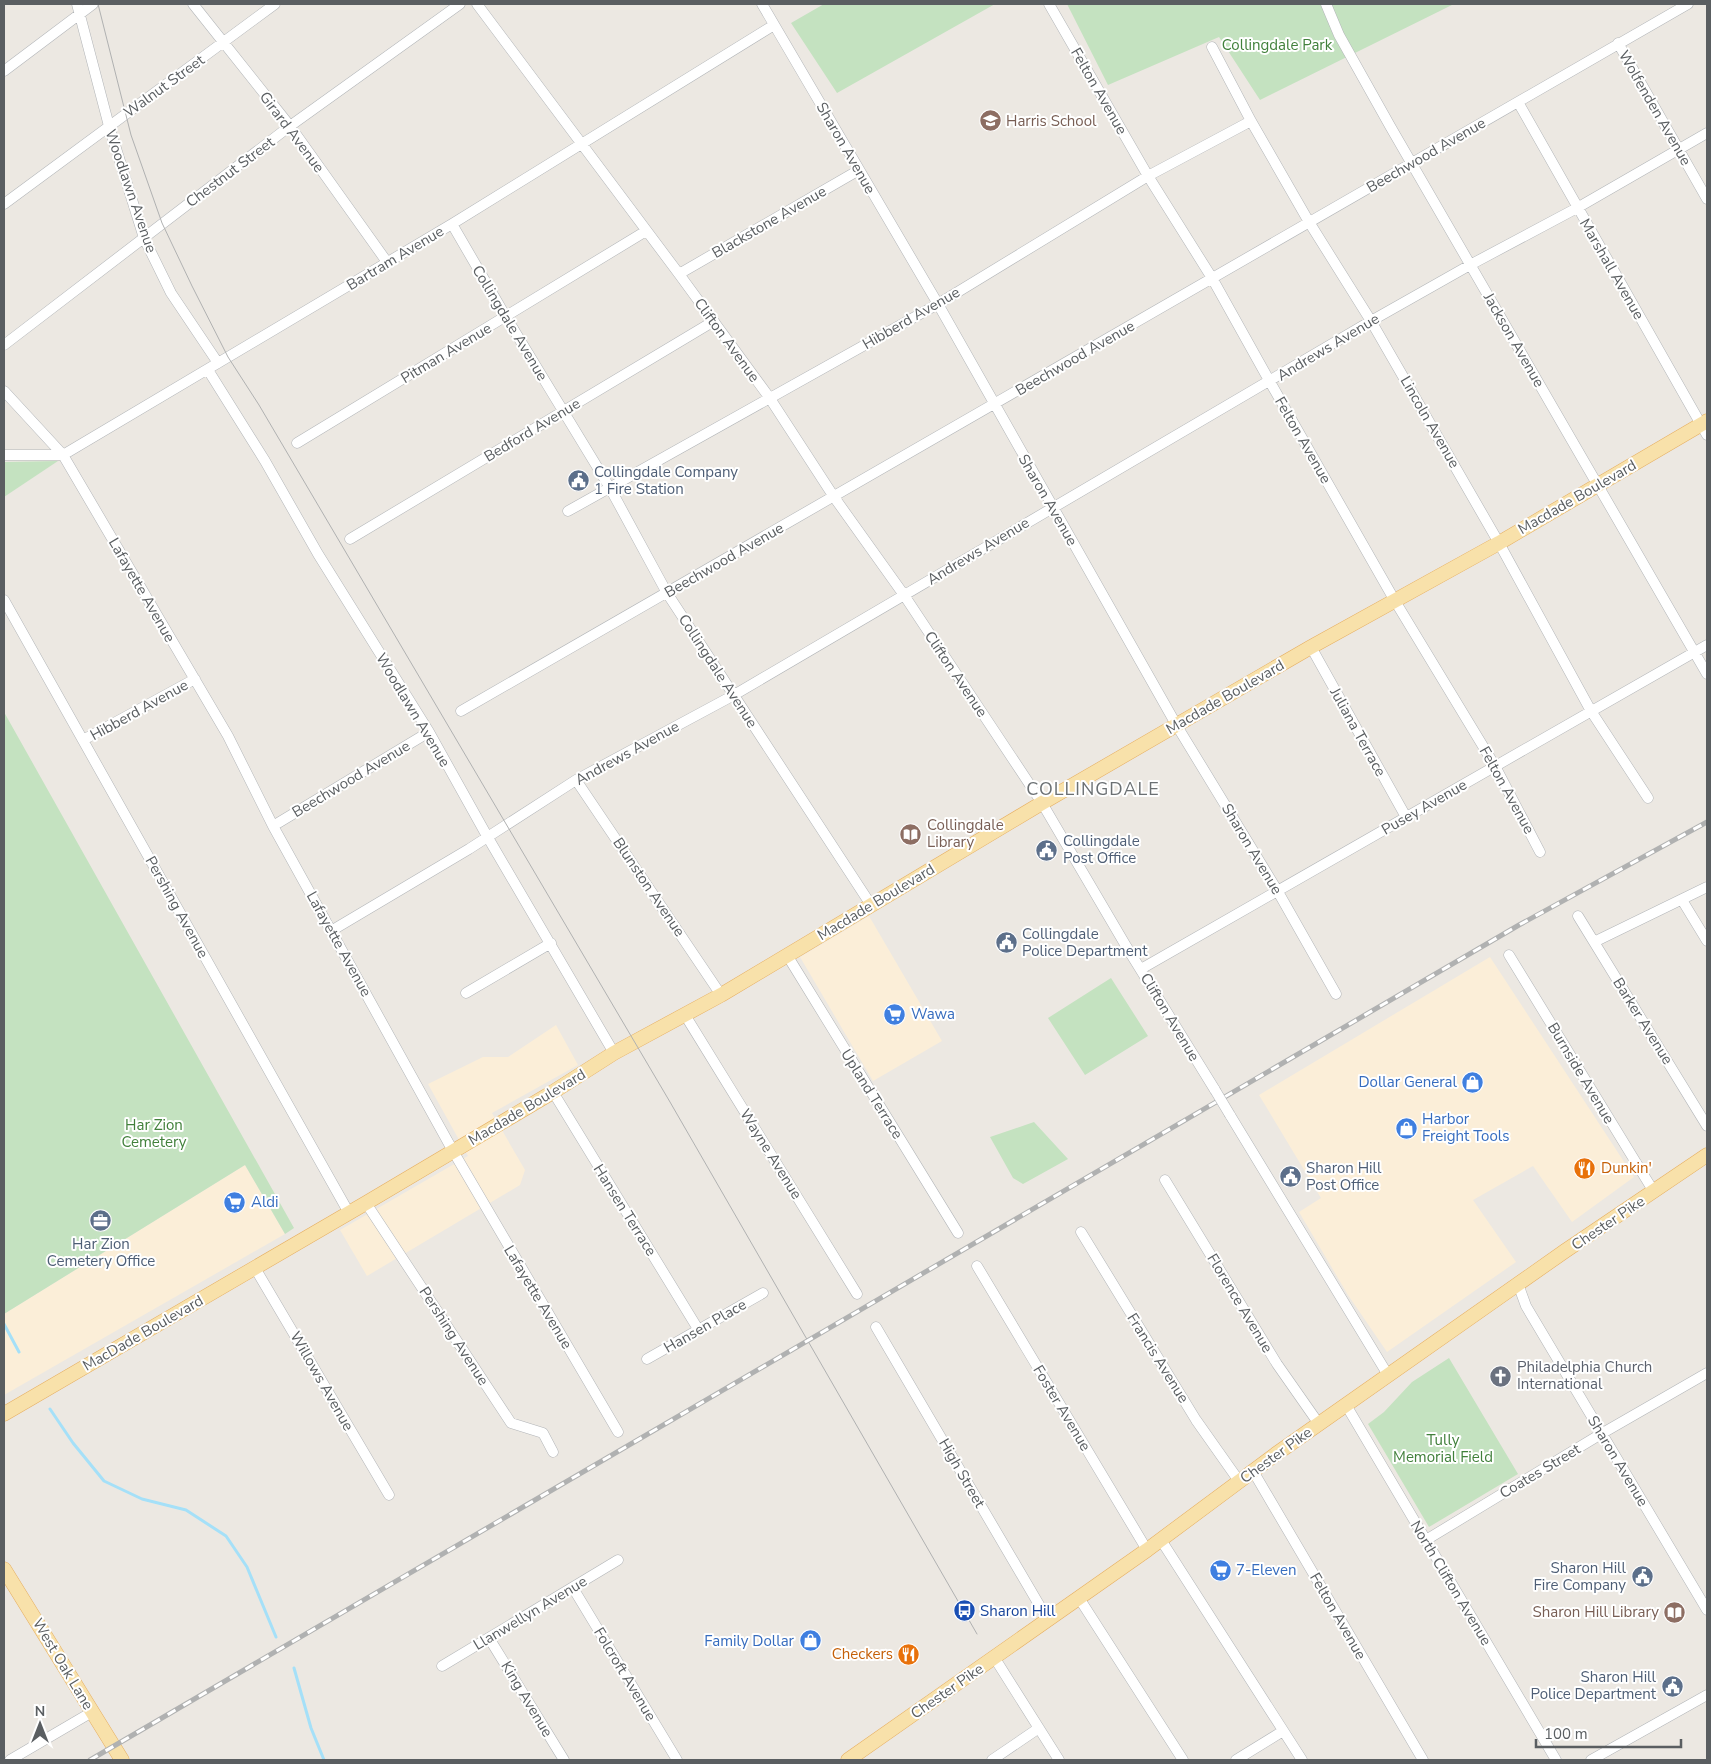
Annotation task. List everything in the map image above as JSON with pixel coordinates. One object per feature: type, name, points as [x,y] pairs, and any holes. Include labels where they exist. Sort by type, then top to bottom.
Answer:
[{"type":"main road","name":"Macdade Boulevard","points":[[256,1268],[553,1092],[614,1053],[721,995],[1042,803],[1311,647],[1499,543],[1598,484],[1705,427]]},
{"type":"main road","name":"Chester Pike","points":[[848,1760],[1148,1550],[1239,1481],[1388,1375],[1707,1155]]},
{"type":"main road","name":"MacDade Boulevard","points":[[4,1414],[256,1268]]},
{"type":"main road","name":"West Oak Lane","points":[[4,1568],[122,1760]]},
{"type":"street","points":[[4,71],[79,9],[93,4]]},
{"type":"street","name":"Girard Avenue","points":[[193,4],[290,126],[387,262]]},
{"type":"street","name":"Walnut Street","points":[[4,204],[275,4]]},
{"type":"street","name":"Chestnut Street","points":[[4,345],[290,126],[460,4]]},
{"type":"street","name":"Clifton Avenue","points":[[477,4],[769,397],[834,496],[904,595],[1042,803],[1388,1375]]},
{"type":"street","name":"Sharon Avenue","points":[[762,4],[938,304],[1177,726],[1277,890],[1336,994]]},
{"type":"street","name":"Felton Avenue","points":[[1049,4],[1148,176],[1212,278],[1396,601],[1495,766],[1540,852]]},
{"type":"street","name":"Jackson Avenue","points":[[1326,4],[1339,35],[1390,126],[1707,674]]},
{"type":"street","name":"Beechwood Avenue","points":[[461,711],[1688,4]]},
{"type":"street","name":"Woodlawn Avenue","points":[[79,9],[109,126],[144,238],[171,293],[218,363]]},
{"type":"street","name":"Bartram Avenue","points":[[63,455],[452,224],[774,26]]},
{"type":"street","name":"Wolfenden Avenue","points":[[1618,43],[1707,199]]},
{"type":"street","name":"Lincoln Avenue","points":[[1212,47],[1250,121],[1371,321],[1499,543],[1592,711],[1648,798]]},
{"type":"street","name":"Marshall Avenue","points":[[1518,102],[1577,208],[1705,427]]},
{"type":"street","name":"Hibberd Avenue","points":[[568,511],[938,304],[1148,176],[1250,121]]},
{"type":"street","name":"Andrews Avenue","points":[[331,931],[469,849],[576,780],[734,695],[1371,321],[1577,208],[1707,133]]},
{"type":"street","name":"Blackstone Avenue","points":[[679,274],[859,170]]},
{"type":"street","name":"Collingdale Avenue","points":[[452,224],[610,488],[667,593],[871,905]]},
{"type":"street","name":"Pitman Avenue","points":[[297,444],[646,232]]},
{"type":"street","name":"Bedford Avenue","points":[[350,539],[714,321]]},
{"type":"street","name":"Woodlawn Avenue","points":[[208,370],[265,461],[318,554],[429,732],[487,836],[614,1053]]},
{"type":"street","name":"Lafayette Avenue","points":[[4,391],[63,455],[228,736],[273,826],[453,1151],[618,1432]]},
{"type":"street","points":[[4,455],[63,455]]},
{"type":"street","name":"Pershing Avenue","points":[[4,600],[349,1214]]},
{"type":"street","name":"Pusey Avenue","points":[[1141,969],[1707,645]]},
{"type":"street","name":"Juliana Terrace","points":[[1311,647],[1406,818]]},
{"type":"street","name":"Hibberd Avenue","points":[[83,740],[194,679]]},
{"type":"street","name":"Beechwood Avenue","points":[[273,826],[429,732]]},
{"type":"street","name":"Blunston Avenue","points":[[576,780],[721,995]]},
{"type":"street","points":[[1594,942],[1707,887]]},
{"type":"street","points":[[1682,900],[1707,941]]},
{"type":"street","name":"Barker Avenue","points":[[1578,916],[1707,1126]]},
{"type":"street","points":[[466,993],[551,943]]},
{"type":"street","name":"Upland Terrace","points":[[787,955],[958,1233]]},
{"type":"street","name":"Burnside Avenue","points":[[1509,955],[1654,1192]]},
{"type":"street","name":"Wayne Avenue","points":[[685,1015],[857,1294]]},
{"type":"street","name":"Hansen Terrace","points":[[553,1092],[698,1329]]},
{"type":"street","name":"Florence Avenue","points":[[1164,1180],[1277,1364],[1319,1424]]},
{"type":"street","name":"Pershing Avenue","points":[[366,1203],[511,1423],[543,1433],[553,1452]]},
{"type":"street","name":"Francis Avenue","points":[[1081,1232],[1196,1420],[1239,1481]]},
{"type":"street","name":"Foster Avenue","points":[[977,1266],[1148,1550]]},
{"type":"street","name":"Willows Avenue","points":[[256,1268],[389,1495]]},
{"type":"street","name":"Sharon Avenue","points":[[1518,1284],[1526,1306],[1601,1434],[1706,1606]]},
{"type":"street","name":"Hansen Place","points":[[646,1359],[763,1293]]},
{"type":"street","name":"High Street","points":[[876,1327],[1048,1620]]},
{"type":"street","name":"Coates Street","points":[[1426,1540],[1601,1434],[1707,1374]]},
{"type":"street","name":"North Clifton Avenue","points":[[1346,1405],[1556,1760]]},
{"type":"street","name":"Felton Avenue","points":[[1253,1471],[1423,1760]]},
{"type":"street","points":[[1161,1540],[1302,1760]]},
{"type":"street","name":"Llanwellyn Avenue","points":[[442,1666],[618,1560]]},
{"type":"street","name":"Folcroft Avenue","points":[[573,1588],[677,1760]]},
{"type":"street","points":[[1079,1598],[1183,1760]]},
{"type":"street","name":"King Avenue","points":[[489,1638],[564,1760]]},
{"type":"street","points":[[994,1658],[1059,1760]]},
{"type":"street","points":[[1591,1760],[1707,1695]]},
{"type":"street","points":[[10,1760],[92,1712]]},
{"type":"street","points":[[992,1760],[1039,1728]]},
{"type":"street","points":[[1236,1760],[1283,1731]]},
{"type":"shaded area","points":[[869,916],[942,1041],[873,1081],[800,957]]},
{"type":"shaded area","points":[[1490,957],[1634,1177],[1572,1222],[1533,1166],[1473,1200],[1516,1262],[1387,1352],[1348,1295],[1299,1212],[1321,1198],[1259,1095]]},
{"type":"shaded area","points":[[556,1025],[578,1065],[492,1113],[525,1170],[520,1185],[367,1276],[340,1230],[468,1156],[428,1084],[483,1057],[508,1057]]},
{"type":"shaded area","points":[[245,1165],[285,1234],[4,1395],[4,1314]]},
{"type":"green space","points":[[824,4],[995,4],[837,93],[791,23]]},
{"type":"green space","name":"Collingdale Park","points":[[1067,4],[1454,4],[1260,100],[1219,37],[1108,85]]},
{"type":"green space","points":[[58,461],[4,497],[4,462]]},
{"type":"green space","name":"Har Zion Cemetery","points":[[4,712],[294,1228],[285,1234],[245,1165],[4,1314]]},
{"type":"green space","points":[[1111,978],[1148,1036],[1085,1075],[1048,1018]]},
{"type":"green space","points":[[1034,1122],[1068,1159],[1023,1184],[1013,1178],[990,1137]]},
{"type":"green space","name":"Tully Memorial Field","points":[[1449,1358],[1518,1474],[1429,1527],[1368,1424],[1384,1412],[1412,1382]]},
{"type":"waterway","points":[[4,1324],[19,1352]]},
{"type":"waterway","points":[[50,1409],[73,1443],[104,1481],[142,1499],[186,1510],[226,1536],[247,1567],[276,1637]]},
{"type":"waterway","points":[[294,1668],[311,1728],[324,1760]]},
{"type":"tram line","points":[[98,4],[131,135],[162,223],[228,357],[259,405],[670,1102],[977,1634]]},
{"type":"railway","points":[[90,1760],[1519,925],[1707,822]]},
{"type":"place","name":"Harris School","points":[[990,121]]},
{"type":"place","name":"Collingdale Company 1 Fire Station","points":[[578,481]]},
{"type":"place","name":"Collingdale Library","points":[[911,834]]},
{"type":"place","name":"Collingdale Post Office","points":[[1047,850]]},
{"type":"place","name":"Collingdale Police Department","points":[[1006,943]]},
{"type":"place","name":"Wawa","points":[[895,1014]]},
{"type":"place","name":"Dollar General","points":[[1473,1082]]},
{"type":"place","name":"Harbor Freight Tools","points":[[1406,1128]]},
{"type":"place","name":"Dunkin'","points":[[1585,1168]]},
{"type":"place","name":"Sharon Hill Post Office","points":[[1290,1177]]},
{"type":"place","name":"Aldi","points":[[235,1202]]},
{"type":"place","name":"Har Zion Cemetery Office","points":[[101,1221]]},
{"type":"place","name":"Philadelphia Church International","points":[[1501,1376]]},
{"type":"place","name":"7-Eleven","points":[[1220,1570]]},
{"type":"place","name":"Sharon Hill Fire Company","points":[[1642,1577]]},
{"type":"place","name":"Sharon Hill","points":[[964,1611]]},
{"type":"place","name":"Sharon Hill Library","points":[[1675,1612]]},
{"type":"place","name":"Family Dollar","points":[[810,1641]]},
{"type":"place","name":"Checkers","points":[[909,1654]]},
{"type":"place","name":"Sharon Hill Police Department","points":[[1672,1686]]},
{"type":"district","name":"COLLINGDALE","points":[[1093,789]]}]
